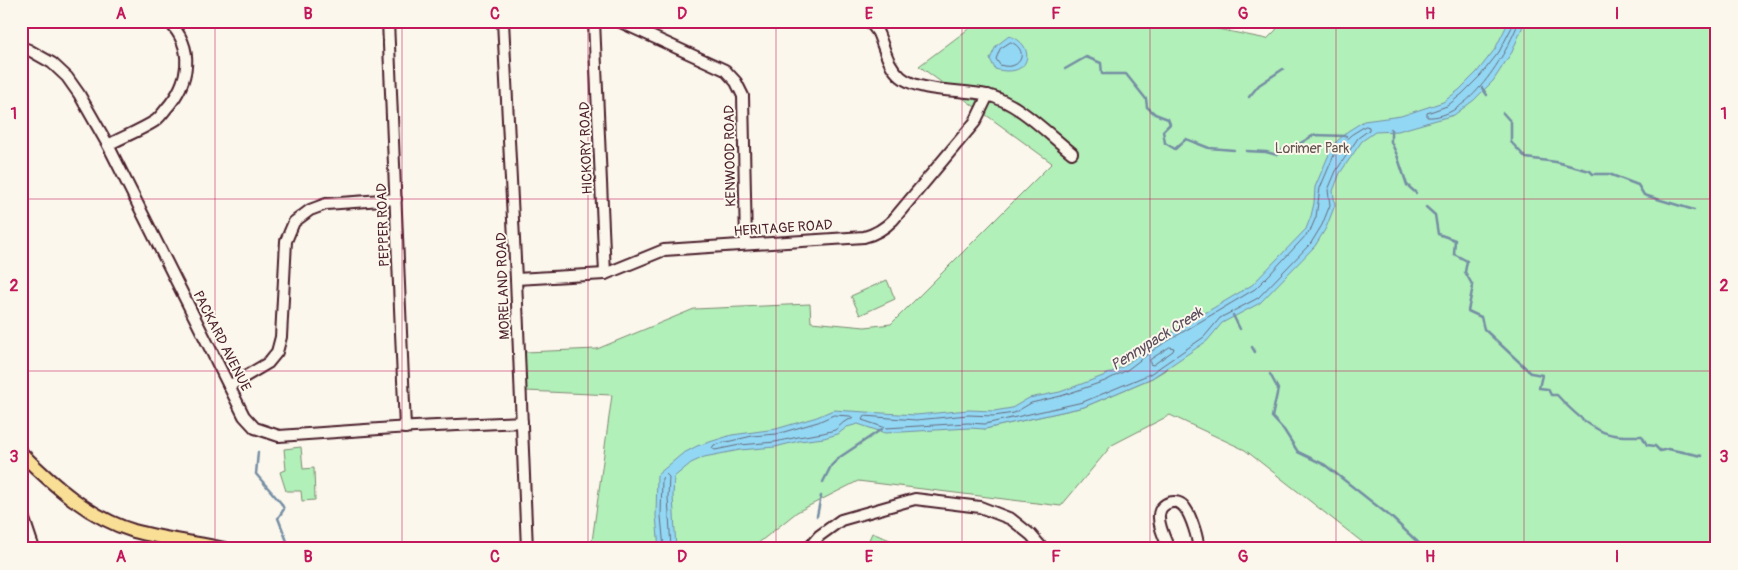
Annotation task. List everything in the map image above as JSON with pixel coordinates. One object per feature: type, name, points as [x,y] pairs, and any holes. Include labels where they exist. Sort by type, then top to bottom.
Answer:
[{"type":"main road","points":[[21,453],[57,487],[82,506],[108,520],[134,531],[226,549]]},
{"type":"street","points":[[108,145],[156,120],[177,97],[187,72],[186,48],[168,21]]},
{"type":"street","name":"PEPPER ROAD","points":[[388,21],[405,428]]},
{"type":"street","name":"MORELAND ROAD","points":[[503,21],[528,549]]},
{"type":"street","name":"HICKORY ROAD","points":[[594,21],[605,274]]},
{"type":"street","name":"KENWOOD ROAD","points":[[618,21],[725,70],[736,82],[742,96],[746,244]]},
{"type":"street","points":[[869,21],[878,31],[886,57],[894,70],[903,79],[924,87],[988,95],[1016,107],[1072,153]]},
{"type":"street","name":"PACKARD AVENUE","points":[[21,47],[52,63],[67,77],[79,94],[108,145],[244,416],[255,428],[280,436],[522,422]]},
{"type":"street","name":"HERITAGE ROAD","points":[[516,279],[605,274],[664,250],[864,237],[873,234],[884,228],[976,122],[988,95]]},
{"type":"street","points":[[229,386],[268,363],[277,352],[281,337],[286,241],[294,222],[310,210],[326,204],[396,199]]},
{"type":"street","points":[[808,549],[820,536],[841,520],[914,499],[980,507],[1011,519],[1031,535],[1042,549]]},
{"type":"street","points":[[1169,549],[1159,516],[1160,510],[1164,505],[1172,502],[1179,503],[1185,508],[1198,542],[1198,549]]},
{"type":"street","points":[[21,510],[34,549]]},
{"type":"green space","name":"Lorimer Park","points":[[979,21],[1187,21],[1188,23],[1267,39],[1276,30],[1280,21],[1717,21],[1717,549],[1371,549],[1245,450],[1170,415],[1112,445],[1061,506],[858,481],[797,512],[751,549],[591,549],[612,395],[526,391],[525,352],[597,349],[694,309],[810,304],[811,322],[865,327],[891,324],[1052,163],[919,66]],"holes":[[[1167,369],[1152,378],[1084,407],[984,429]]]},
{"type":"green space","points":[[887,280],[895,299],[860,315],[851,296]]},
{"type":"green space","points":[[301,447],[303,469],[314,468],[315,500],[302,501],[301,491],[286,491],[280,472],[286,470],[284,449]]},
{"type":"green space","points":[[872,533],[890,540],[886,549],[865,549]]},
{"type":"water","points":[[1509,21],[1525,21],[1512,52],[1493,81],[1474,100],[1454,115],[1398,131],[1375,132],[1362,141],[1340,173],[1333,191],[1335,205],[1326,228],[1315,246],[1260,303],[1222,323],[1207,341],[1152,378],[1084,407],[985,429],[969,428],[885,433],[858,424],[847,427],[838,434],[824,438],[704,457],[691,463],[674,477],[673,496],[676,549],[659,549],[656,516],[657,475],[682,454],[697,446],[732,435],[776,429],[817,417],[833,410],[916,415],[968,410],[994,411],[1012,408],[1029,398],[1060,392],[1124,366],[1153,344],[1252,285],[1306,229],[1314,203],[1315,187],[1333,145],[1348,131],[1364,121],[1401,116],[1443,102],[1459,90],[1477,72],[1495,49]]},
{"type":"water","points":[[1009,36],[1018,40],[1024,46],[1026,59],[1023,65],[1017,69],[1008,71],[995,69],[990,59],[996,46]]},
{"type":"waterway","points":[[1701,21],[1717,28]]},
{"type":"waterway","points":[[1065,69],[1086,57],[1101,63],[1102,74],[1126,74],[1146,99],[1147,107],[1155,114],[1168,119],[1170,124],[1163,131],[1165,143],[1175,149],[1186,139],[1209,148],[1234,150]]},
{"type":"waterway","points":[[1249,97],[1259,85],[1283,69]]},
{"type":"waterway","points":[[1482,88],[1487,95]]},
{"type":"waterway","points":[[1503,113],[1511,122],[1511,142],[1526,158],[1556,162],[1590,171],[1593,174],[1609,174],[1638,185],[1644,195],[1694,210]]},
{"type":"waterway","points":[[1391,129],[1391,142],[1407,185],[1416,193]]},
{"type":"waterway","points":[[1246,151],[1266,152],[1277,155],[1283,149],[1299,144],[1314,135],[1346,136]]},
{"type":"waterway","points":[[1426,207],[1435,215],[1438,234],[1455,240],[1454,254],[1467,261],[1465,272],[1473,286],[1468,311],[1481,317],[1484,329],[1531,373],[1542,375],[1539,388],[1548,389],[1551,395],[1557,395],[1582,419],[1604,432],[1620,436],[1642,436],[1647,445],[1655,446],[1660,451],[1668,449],[1702,456]]},
{"type":"waterway","points":[[1233,315],[1240,329]]},
{"type":"waterway","points":[[1252,347],[1255,352]]},
{"type":"waterway","points":[[1270,374],[1278,389],[1272,417],[1284,430],[1298,452],[1325,465],[1391,517],[1425,549]]},
{"type":"waterway","points":[[823,482],[831,466],[840,457],[882,429]]},
{"type":"waterway","points":[[258,452],[256,474],[284,509],[278,518],[290,549]]},
{"type":"waterway","points":[[817,516],[821,496]]},
{"type":"water label","name":"Pennypack Creek","points":[[1157,339]]}]
